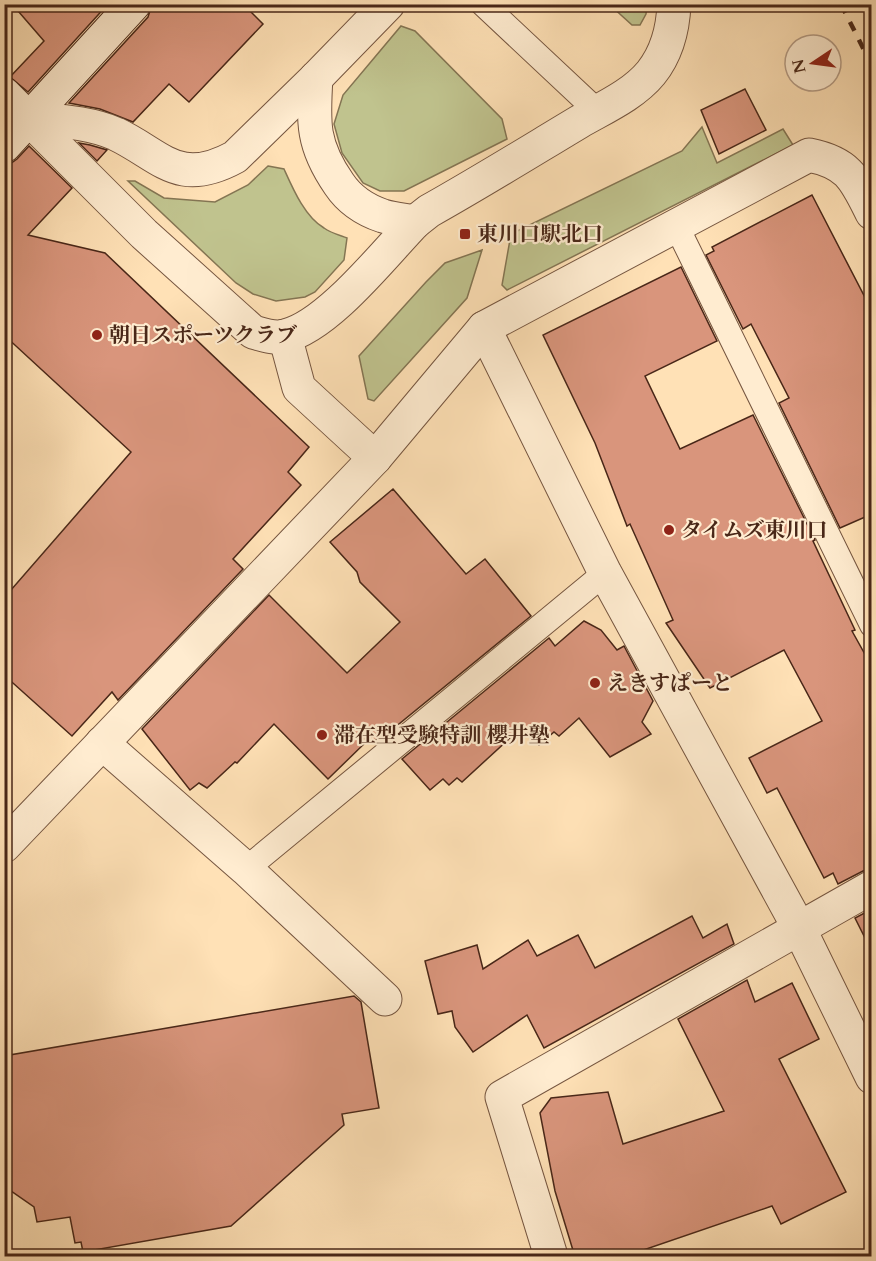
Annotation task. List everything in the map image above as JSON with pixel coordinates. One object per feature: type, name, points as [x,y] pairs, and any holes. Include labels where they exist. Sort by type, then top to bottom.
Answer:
[{"type":"street","points":[[4,146],[134,4]]},
{"type":"street","points":[[28,118],[94,127],[116,134],[162,162],[182,169],[218,166],[235,157],[388,4]]},
{"type":"street","points":[[4,94],[144,234],[254,332],[268,337],[285,336],[311,324],[335,307],[415,222],[429,212],[642,83],[658,63],[669,38],[674,4]]},
{"type":"street","points":[[316,78],[315,127],[319,150],[325,164],[341,188],[358,204],[383,216],[415,222]]},
{"type":"street","points":[[4,846],[375,458],[484,328],[809,155],[829,159],[855,179],[872,213]]},
{"type":"street","points":[[484,328],[605,573],[799,928],[872,1077]]},
{"type":"street","points":[[285,336],[299,388],[375,458]]},
{"type":"street","points":[[102,743],[246,869],[385,999]]},
{"type":"street","points":[[552,1257],[502,1097],[872,887]]},
{"type":"lane","points":[[483,4],[597,111]]},
{"type":"lane","points":[[676,225],[872,625]]},
{"type":"lane","points":[[246,869],[605,573]]},
{"type":"green space","points":[[610,5],[647,5],[646,14],[640,25],[632,25]]},
{"type":"green space","points":[[401,26],[415,31],[502,119],[507,139],[404,191],[380,191],[363,183],[342,153],[334,124],[343,95]]},
{"type":"green space","points":[[702,127],[717,163],[783,129],[793,145],[507,290],[502,285],[511,234],[682,151]]},
{"type":"green space","points":[[268,166],[284,169],[300,202],[317,223],[347,238],[344,260],[315,292],[305,297],[276,301],[253,294],[236,283],[128,181],[135,181],[164,198],[215,202],[248,185]]},
{"type":"green space","points":[[482,250],[467,298],[374,401],[368,399],[359,356],[445,263]]},
{"type":"building","points":[[12,4],[108,4],[28,92],[10,77],[44,41]]},
{"type":"building","points":[[152,4],[243,4],[263,24],[189,102],[169,84],[133,122],[100,109],[69,103],[148,17]]},
{"type":"building","points":[[745,89],[766,130],[719,154],[701,110]]},
{"type":"building","points":[[79,143],[90,145],[107,150],[97,161]]},
{"type":"building","points":[[29,146],[72,188],[28,235],[105,253],[309,447],[288,472],[301,485],[233,559],[243,569],[118,700],[112,692],[72,736],[4,675],[4,598],[131,452],[4,335],[4,164],[10,164],[17,159]]},
{"type":"building","points":[[812,195],[872,311],[872,514],[840,528],[779,403],[789,398],[751,324],[743,329],[706,255],[714,251],[712,247]]},
{"type":"building","points":[[681,267],[717,341],[645,376],[680,449],[753,415],[815,540],[813,541],[855,630],[852,631],[872,667],[872,868],[838,884],[833,873],[824,878],[777,788],[767,793],[749,758],[822,721],[784,650],[710,688],[666,623],[673,620],[630,524],[627,526],[595,443],[543,335]]},
{"type":"building","points":[[393,489],[466,574],[485,559],[531,616],[383,737],[381,735],[373,743],[369,739],[328,779],[274,724],[237,763],[235,762],[207,788],[199,783],[190,790],[142,729],[269,595],[347,673],[400,622],[360,582],[357,572],[330,542]]},
{"type":"building","points":[[584,621],[601,630],[617,650],[624,646],[653,701],[642,722],[651,734],[610,757],[579,718],[559,736],[554,732],[539,745],[522,727],[462,782],[457,778],[449,785],[443,779],[430,790],[402,759],[549,638],[555,646]]},
{"type":"building","points":[[872,909],[872,952],[855,918]]},
{"type":"building","points":[[692,916],[703,938],[727,924],[734,944],[544,1048],[527,1015],[473,1052],[455,1027],[452,1011],[438,1014],[425,961],[477,945],[483,969],[528,940],[537,956],[578,935],[595,968]]},
{"type":"building","points":[[747,980],[755,1002],[792,983],[819,1039],[779,1059],[846,1192],[781,1224],[772,1206],[623,1257],[575,1257],[555,1191],[540,1113],[551,1098],[608,1092],[623,1144],[724,1111],[678,1019]]},
{"type":"building","points":[[354,996],[361,1002],[379,1108],[342,1114],[344,1125],[231,1226],[83,1252],[81,1242],[75,1243],[70,1217],[37,1222],[34,1207],[4,1186],[4,1056]]},
{"type":"railway","points":[[841,4],[872,66]]},
{"type":"place","name":"東川口駅北口","points":[[465,234]]},
{"type":"place","name":"朝日スポーツクラブ","points":[[97,335]]},
{"type":"place","name":"タイムズ東川口","points":[[669,530]]},
{"type":"place","name":"えきすぱーと","points":[[595,683]]},
{"type":"place","name":"滞在型受験特訓 櫻井塾","points":[[322,735]]}]
